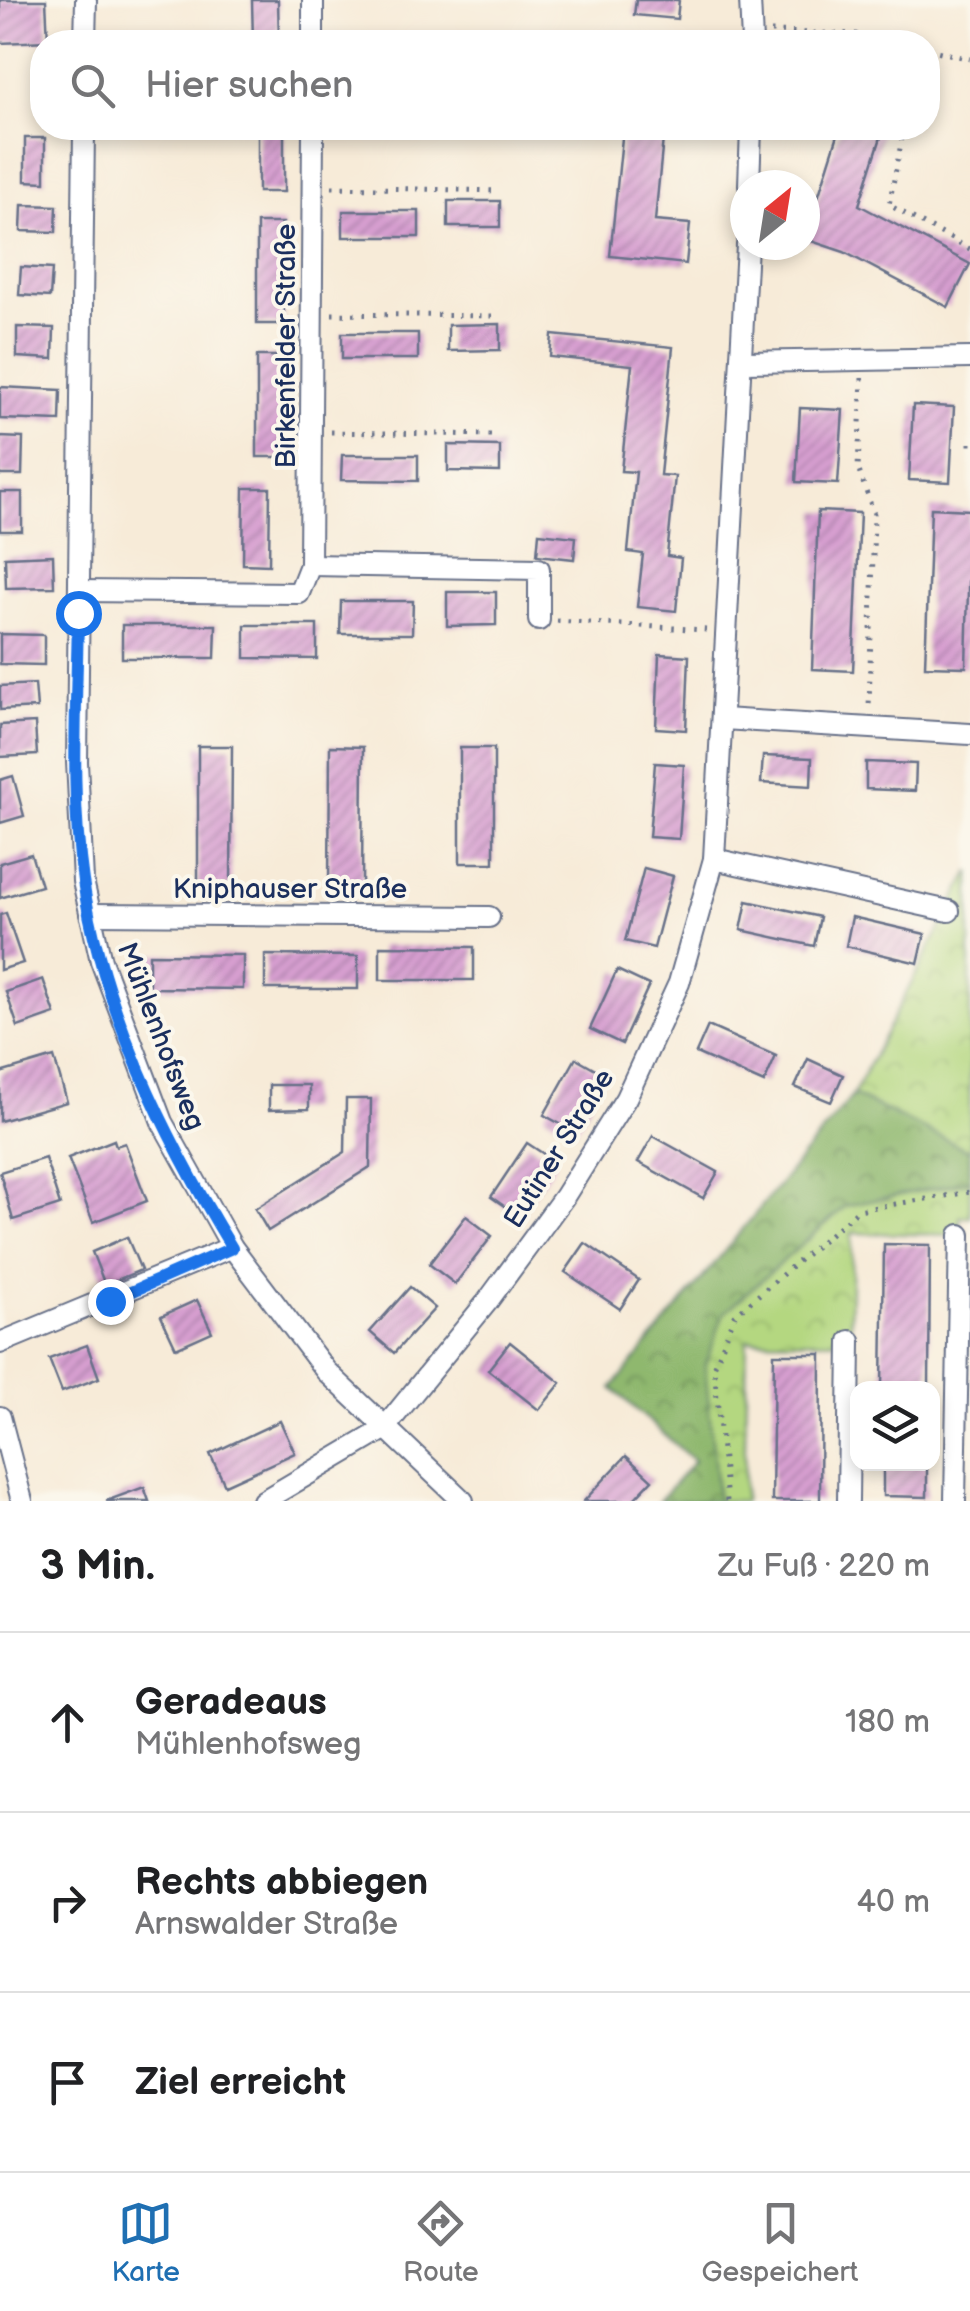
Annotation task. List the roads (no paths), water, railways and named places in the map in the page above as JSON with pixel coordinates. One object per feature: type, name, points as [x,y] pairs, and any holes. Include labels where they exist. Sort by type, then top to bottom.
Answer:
[{"type":"street","points":[[86,0],[86,30]]},
{"type":"street","points":[[312,30],[313,0]]},
{"type":"street","points":[[750,0],[752,30]]},
{"type":"street","name":"Mühlenhofsweg","points":[[84,140],[78,828],[90,914],[121,1020],[162,1122],[232,1248],[279,1315],[383,1430],[463,1501]]},
{"type":"street","name":"Birkenfelder Straße","points":[[310,566],[313,140]]},
{"type":"street","points":[[750,170],[751,140]]},
{"type":"street","name":"Eutiner Straße","points":[[383,1430],[488,1302],[564,1198],[626,1098],[678,983],[714,860],[747,260]]},
{"type":"street","points":[[744,362],[970,358]]},
{"type":"street","points":[[79,591],[298,593],[310,566],[539,569],[539,620]]},
{"type":"street","points":[[723,719],[970,734]]},
{"type":"street","points":[[714,860],[949,911]]},
{"type":"street","name":"Kniphauser Straße","points":[[90,914],[490,916]]},
{"type":"street","points":[[955,1501],[960,1235]]},
{"type":"street","points":[[0,1343],[232,1248]]},
{"type":"street","points":[[848,1501],[850,1342]]},
{"type":"street","points":[[0,1417],[22,1501]]},
{"type":"street","points":[[263,1501],[383,1430]]}]
